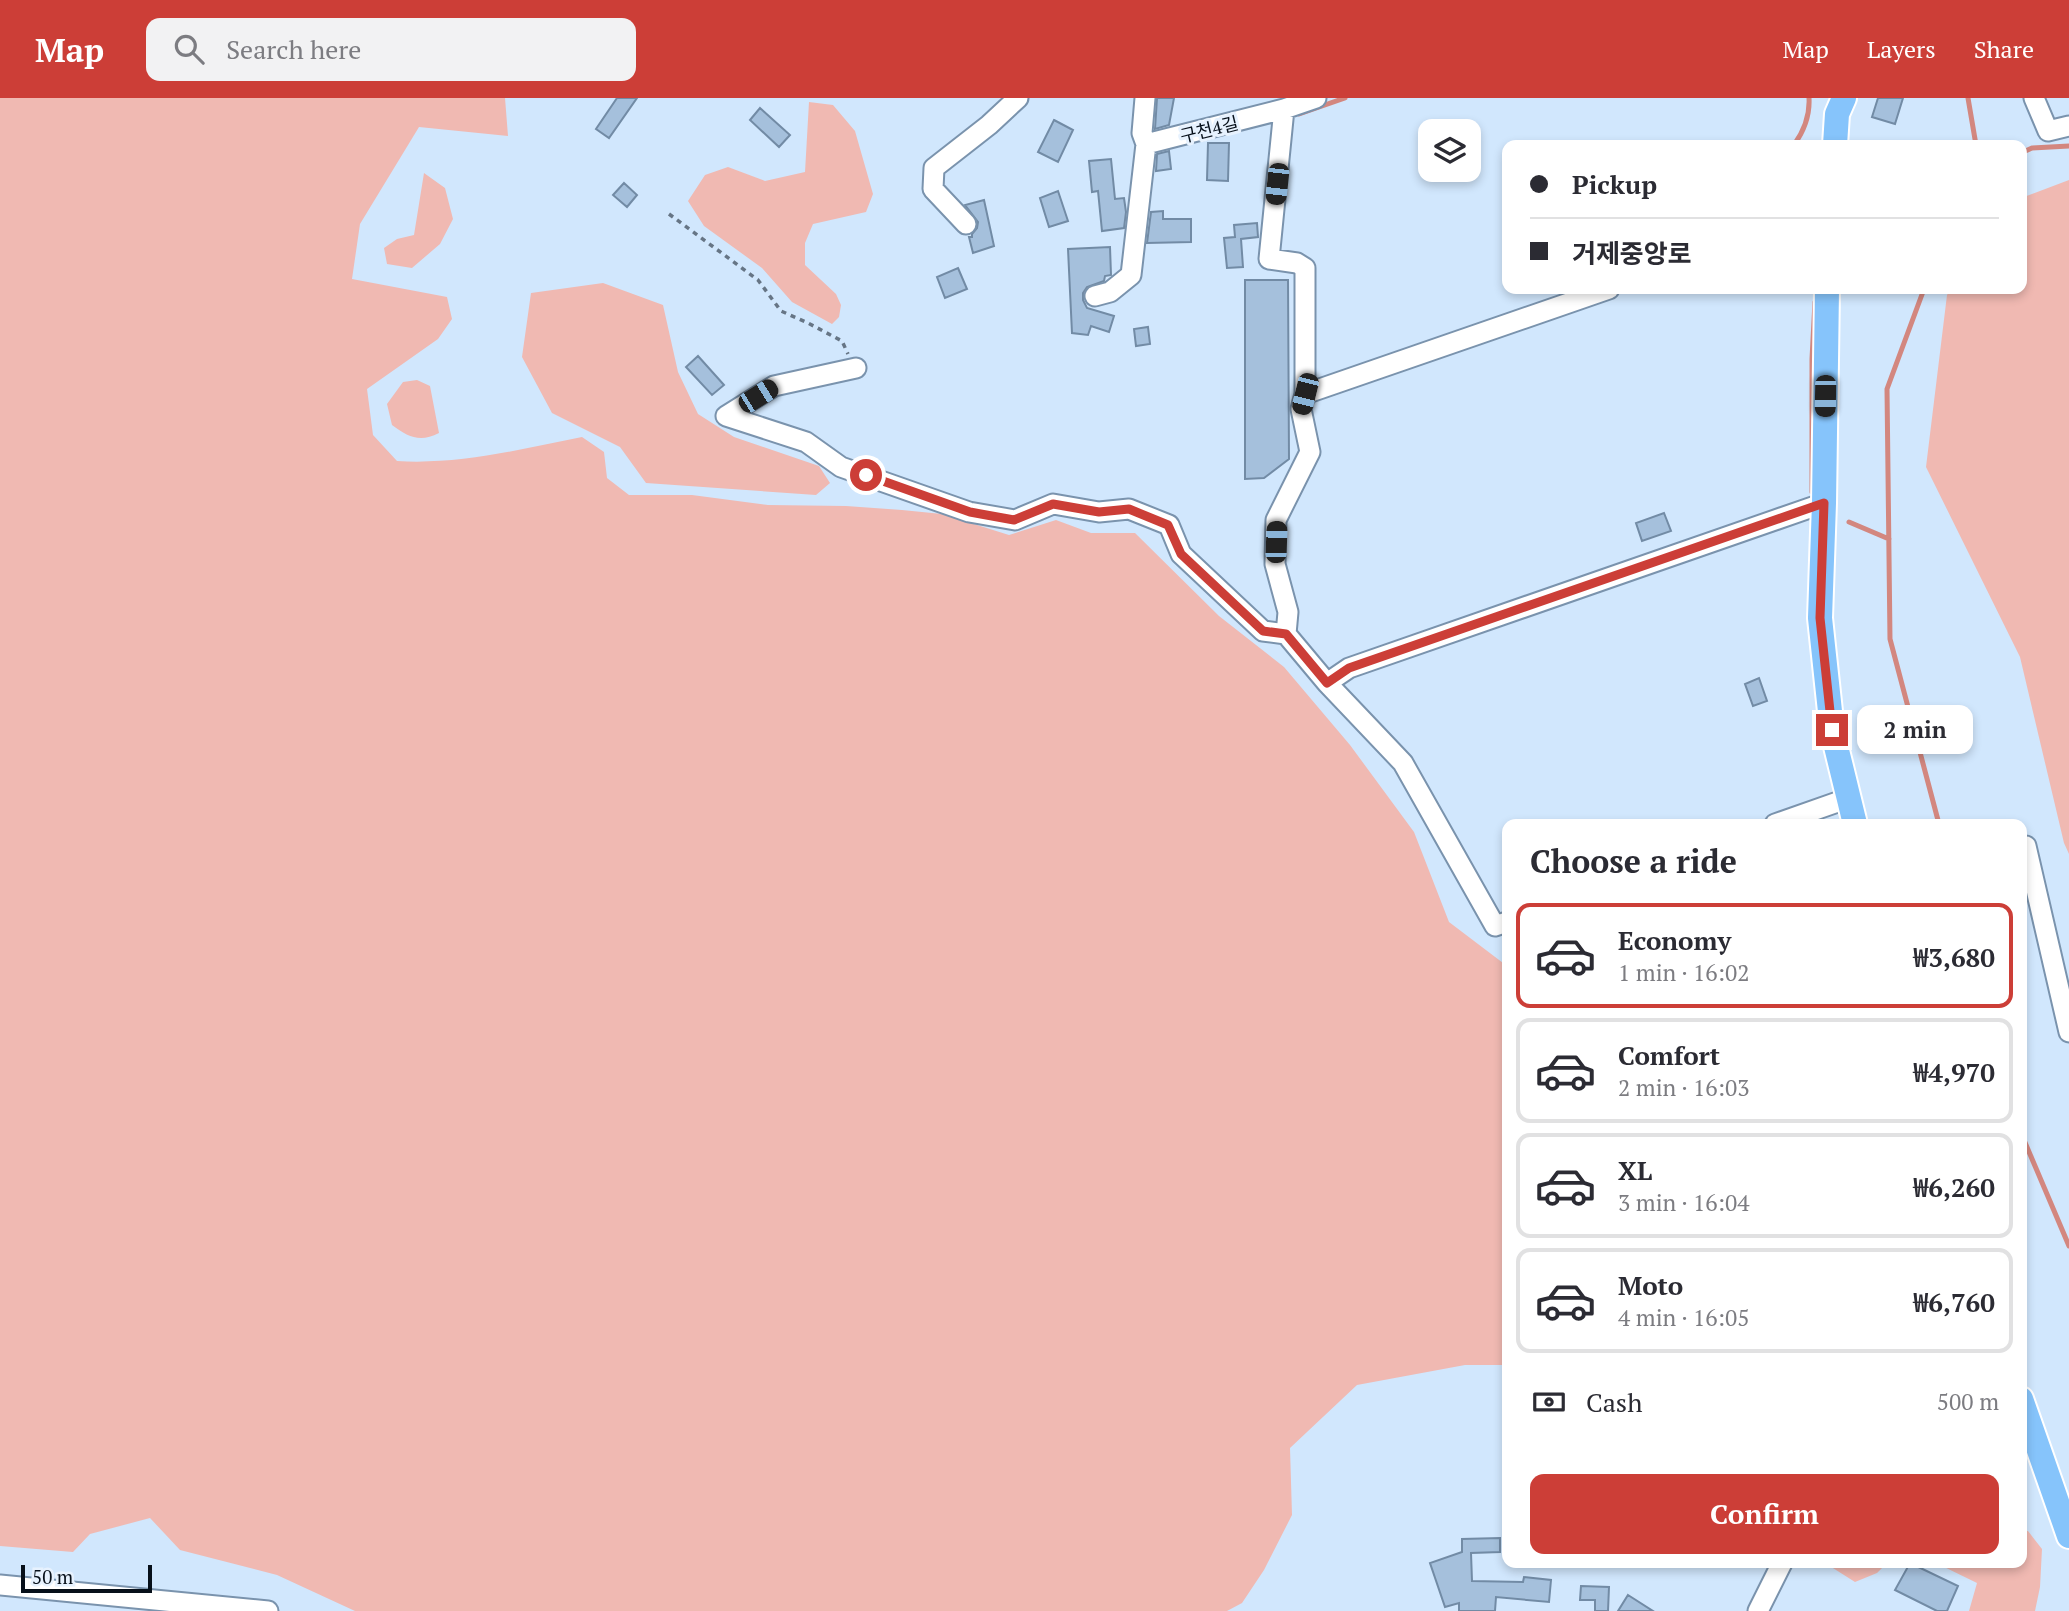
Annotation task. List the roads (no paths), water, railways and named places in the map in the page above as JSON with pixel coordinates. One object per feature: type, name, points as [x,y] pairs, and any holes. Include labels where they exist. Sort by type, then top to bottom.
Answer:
[{"type":"main road","points":[[1835,140],[1837,114],[1844,98]]},
{"type":"main road","points":[[1827,294],[1820,618],[1832,730],[1854,819]]},
{"type":"main road","points":[[2027,1416],[2069,1536]]},
{"type":"street","points":[[966,224],[933,189],[934,168],[989,125],[1018,98]]},
{"type":"street","points":[[1095,296],[1110,292],[1131,275],[1146,144],[1142,134],[1145,98]]},
{"type":"street","name":"구천4길","points":[[1146,144],[1284,109],[1316,98]]},
{"type":"street","points":[[2034,98],[2048,131],[2069,126]]},
{"type":"street","points":[[1284,109],[1269,260],[1297,263],[1305,268],[1305,394],[1301,409],[1310,452],[1276,520],[1275,564],[1288,612],[1286,634]]},
{"type":"street","points":[[1305,394],[1595,294]]},
{"type":"street","points":[[856,368],[774,386],[726,416],[807,442],[841,467],[970,512],[1014,520],[1053,504],[1099,512],[1129,509],[1168,525],[1181,554],[1263,631],[1286,634],[1327,683],[1403,763],[1495,926],[1502,924]]},
{"type":"street","points":[[1327,683],[1349,668],[1824,503]]},
{"type":"street","points":[[1789,819],[1849,798]]},
{"type":"street","points":[[2027,850],[2069,1032]]},
{"type":"street","points":[[1758,1611],[1780,1568]]},
{"type":"street","points":[[0,1585],[268,1611]]},
{"type":"waterway","points":[[1299,114],[1345,98]]},
{"type":"waterway","points":[[1797,140],[1806,123],[1809,98]]},
{"type":"waterway","points":[[1968,98],[1975,140]]},
{"type":"waterway","points":[[2027,150],[2069,146]]},
{"type":"waterway","points":[[1922,294],[1887,389],[1890,639],[1938,819]]},
{"type":"waterway","points":[[1812,492],[1815,302]]},
{"type":"waterway","points":[[1849,522],[1889,539]]},
{"type":"waterway","points":[[2027,1147],[2069,1246]]}]
